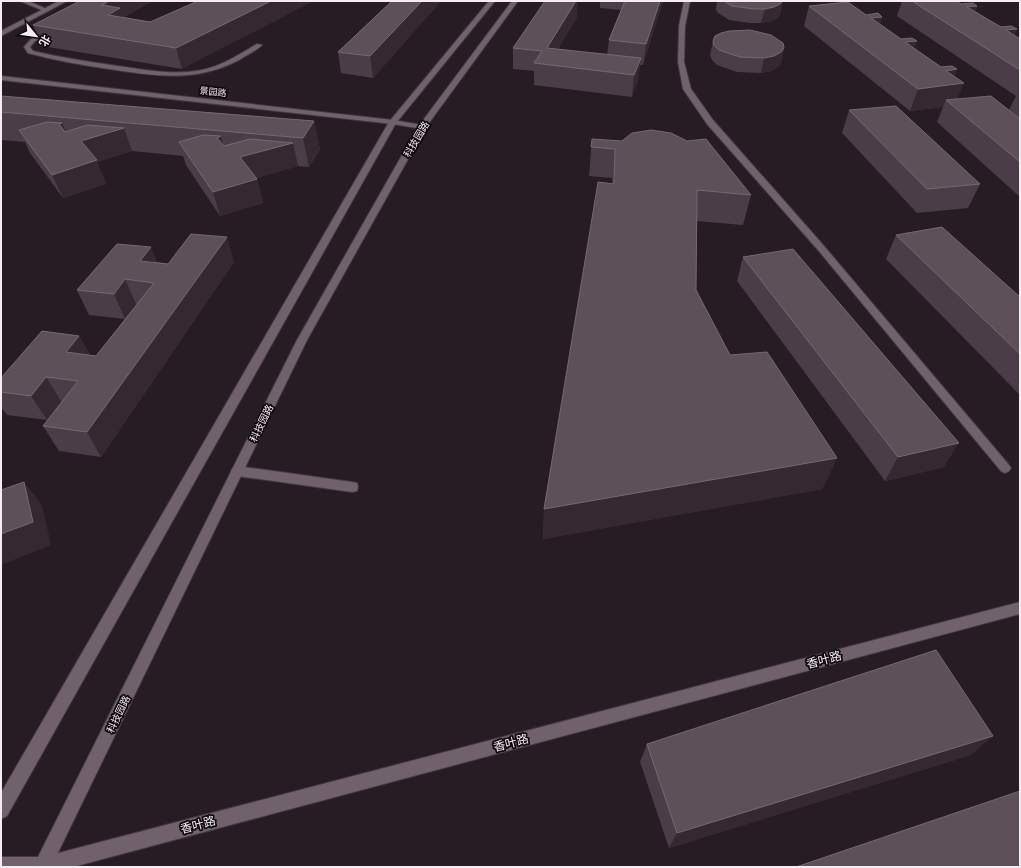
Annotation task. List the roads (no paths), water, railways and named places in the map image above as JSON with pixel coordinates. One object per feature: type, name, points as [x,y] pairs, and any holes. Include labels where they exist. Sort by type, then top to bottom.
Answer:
[{"type":"main road","points":[[23,1],[46,10]]},
{"type":"main road","points":[[1,34],[64,1]]},
{"type":"main road","points":[[1,810],[392,122],[492,1]]},
{"type":"main road","name":"科技园路","points":[[42,867],[302,340],[422,127],[516,1]]},
{"type":"main road","points":[[687,1],[682,26],[681,62],[687,89],[710,122],[821,248],[1005,468]]},
{"type":"main road","points":[[60,26],[33,40],[27,47],[30,52],[69,61],[143,72],[179,74],[201,72],[226,63],[259,45]]},
{"type":"main road","name":"景园路","points":[[1,78],[392,122],[422,127]]},
{"type":"main road","points":[[237,471],[352,487]]},
{"type":"main road","name":"香叶路","points":[[1,866],[42,867],[1020,608]]}]
